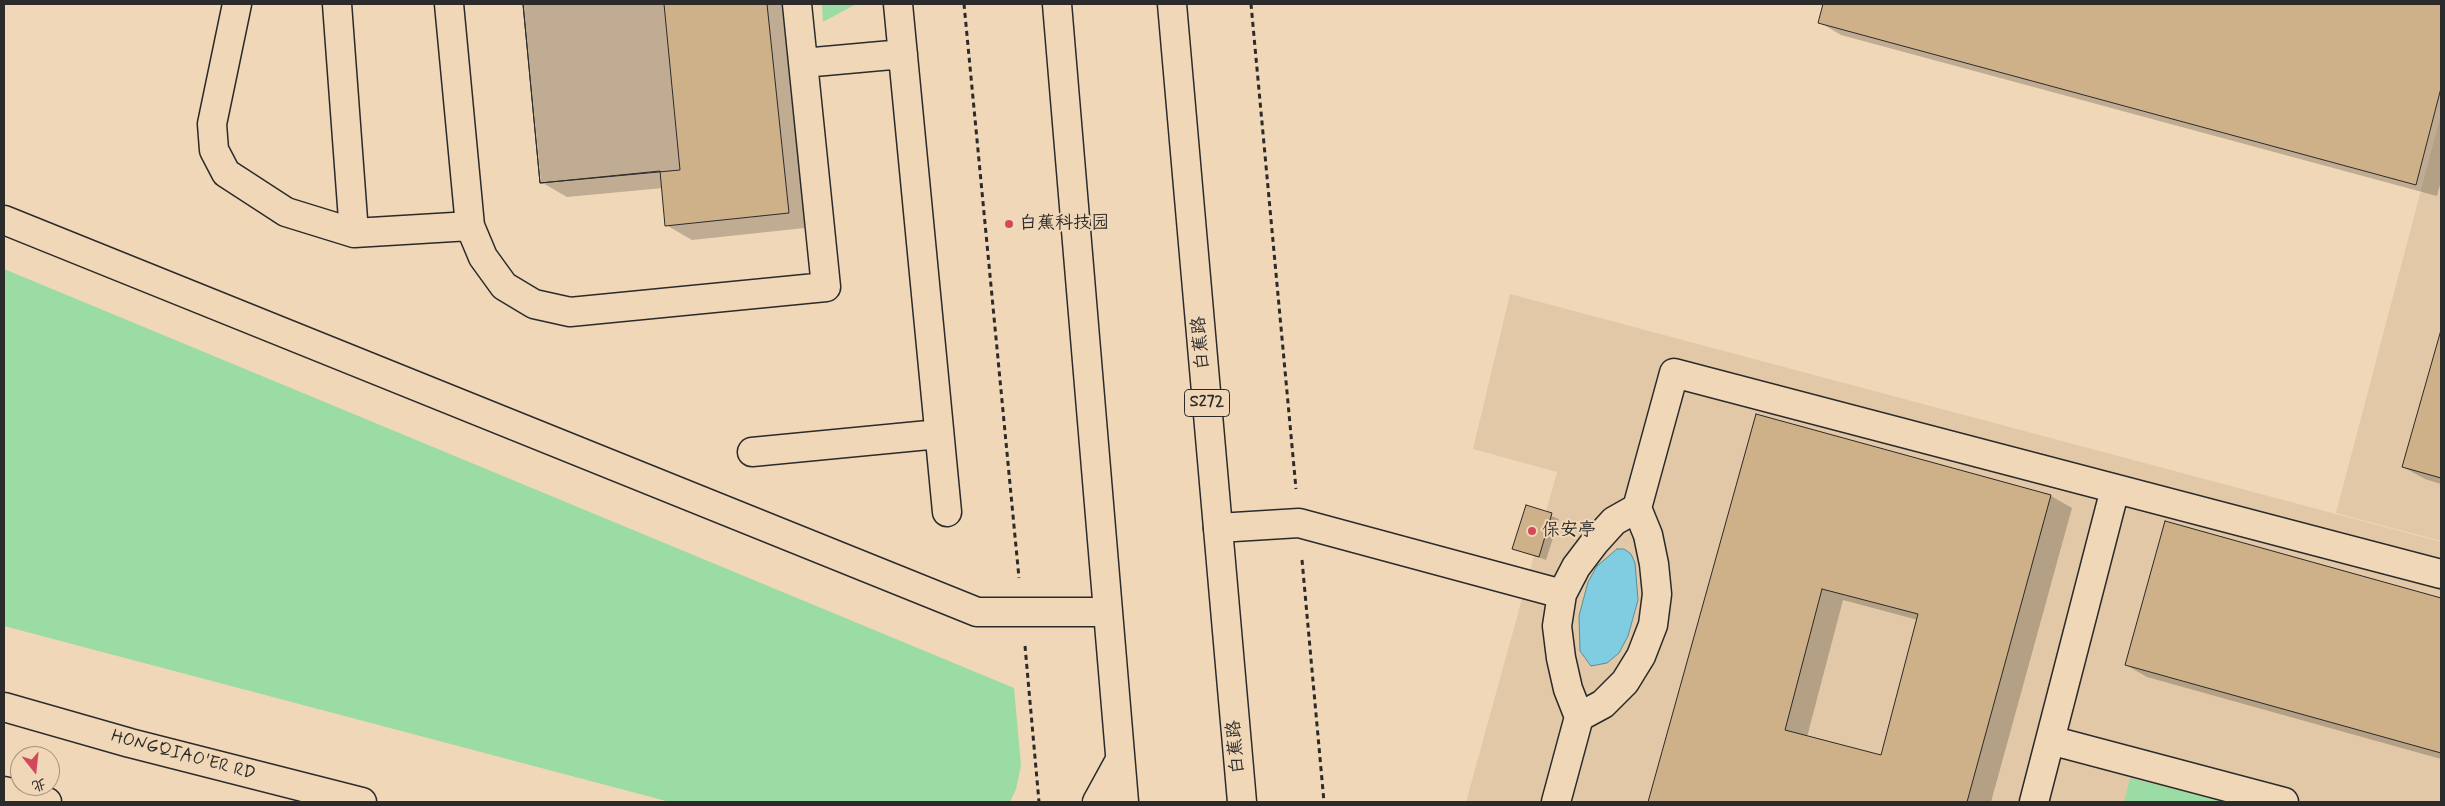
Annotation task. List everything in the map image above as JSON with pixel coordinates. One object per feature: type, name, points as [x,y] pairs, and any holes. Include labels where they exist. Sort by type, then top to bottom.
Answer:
[{"type":"main road","points":[[237,4],[212,124],[214,150],[226,173],[286,212],[354,233],[470,226]]},
{"type":"main road","points":[[337,4],[354,233]]},
{"type":"main road","points":[[449,4],[470,226],[483,257],[504,286],[534,304],[570,312],[826,287],[797,4]]},
{"type":"main road","points":[[898,4],[947,512]]},
{"type":"main road","points":[[1057,4],[1106,612],[1124,802]]},
{"type":"main road","name":"白蕉路","points":[[1172,4],[1242,802]]},
{"type":"main road","points":[[803,63],[903,54]]},
{"type":"main road","points":[[4,220],[977,612],[1106,612]]},
{"type":"main road","points":[[1579,717],[1603,704],[1625,682],[1641,656],[1652,625],[1657,594],[1654,564],[1648,535],[1637,508],[1674,373],[2441,574]]},
{"type":"main road","points":[[752,452],[939,434]]},
{"type":"main road","points":[[2034,802],[2115,489]]},
{"type":"main road","points":[[1556,802],[1579,717],[1568,689],[1560,658],[1557,626],[1562,594],[1576,567],[1595,542],[1614,521],[1637,508]]},
{"type":"main road","points":[[1218,528],[1299,523],[1562,594]]},
{"type":"main road","name":"HONGQIAO'ER RD","points":[[4,706],[130,743],[362,802]]},
{"type":"main road","points":[[2050,740],[2284,802]]},
{"type":"main road","points":[[1097,802],[1120,760]]},
{"type":"main road","points":[[4,791],[47,802]]},
{"type":"path","points":[[964,4],[1039,802]]},
{"type":"path","points":[[1251,4],[1324,802]]},
{"type":"shaded area","points":[[2441,114],[2441,541],[2336,513]]},
{"type":"shaded area","points":[[1510,294],[2441,542],[2441,802],[1466,802],[1557,472],[1473,449]]},
{"type":"green space","points":[[822,4],[856,4],[823,22]]},
{"type":"green space","points":[[4,269],[1014,688],[1021,766],[1016,789],[1010,802],[670,802],[4,626]]},
{"type":"green space","points":[[2130,778],[2226,802],[2124,802]]},
{"type":"water","points":[[1617,549],[1624,549],[1631,554],[1635,563],[1638,600],[1628,636],[1619,653],[1607,663],[1591,666],[1580,651],[1579,616],[1588,582],[1597,566]]},
{"type":"building","points":[[523,4],[767,4],[789,213],[665,226],[660,171],[540,183]]},
{"type":"building","points":[[523,4],[664,4],[680,170],[540,183]]},
{"type":"building","points":[[1823,4],[2441,4],[2441,88],[2416,185],[1818,23]]},
{"type":"building","points":[[2441,330],[2441,478],[2402,467]]},
{"type":"building","points":[[1756,414],[2051,495],[1967,802],[1648,802]],"holes":[[[1822,589],[1918,614],[1881,755],[1785,730]]]},
{"type":"building","name":"保安亭","points":[[1526,505],[1552,513],[1539,557],[1512,549]]},
{"type":"building","points":[[2165,521],[2441,598],[2441,753],[2125,665]]},
{"type":"place","name":"白蕉科技园","points":[[1009,224]]},
{"type":"place","name":"保安亭","points":[[1532,531]]}]
